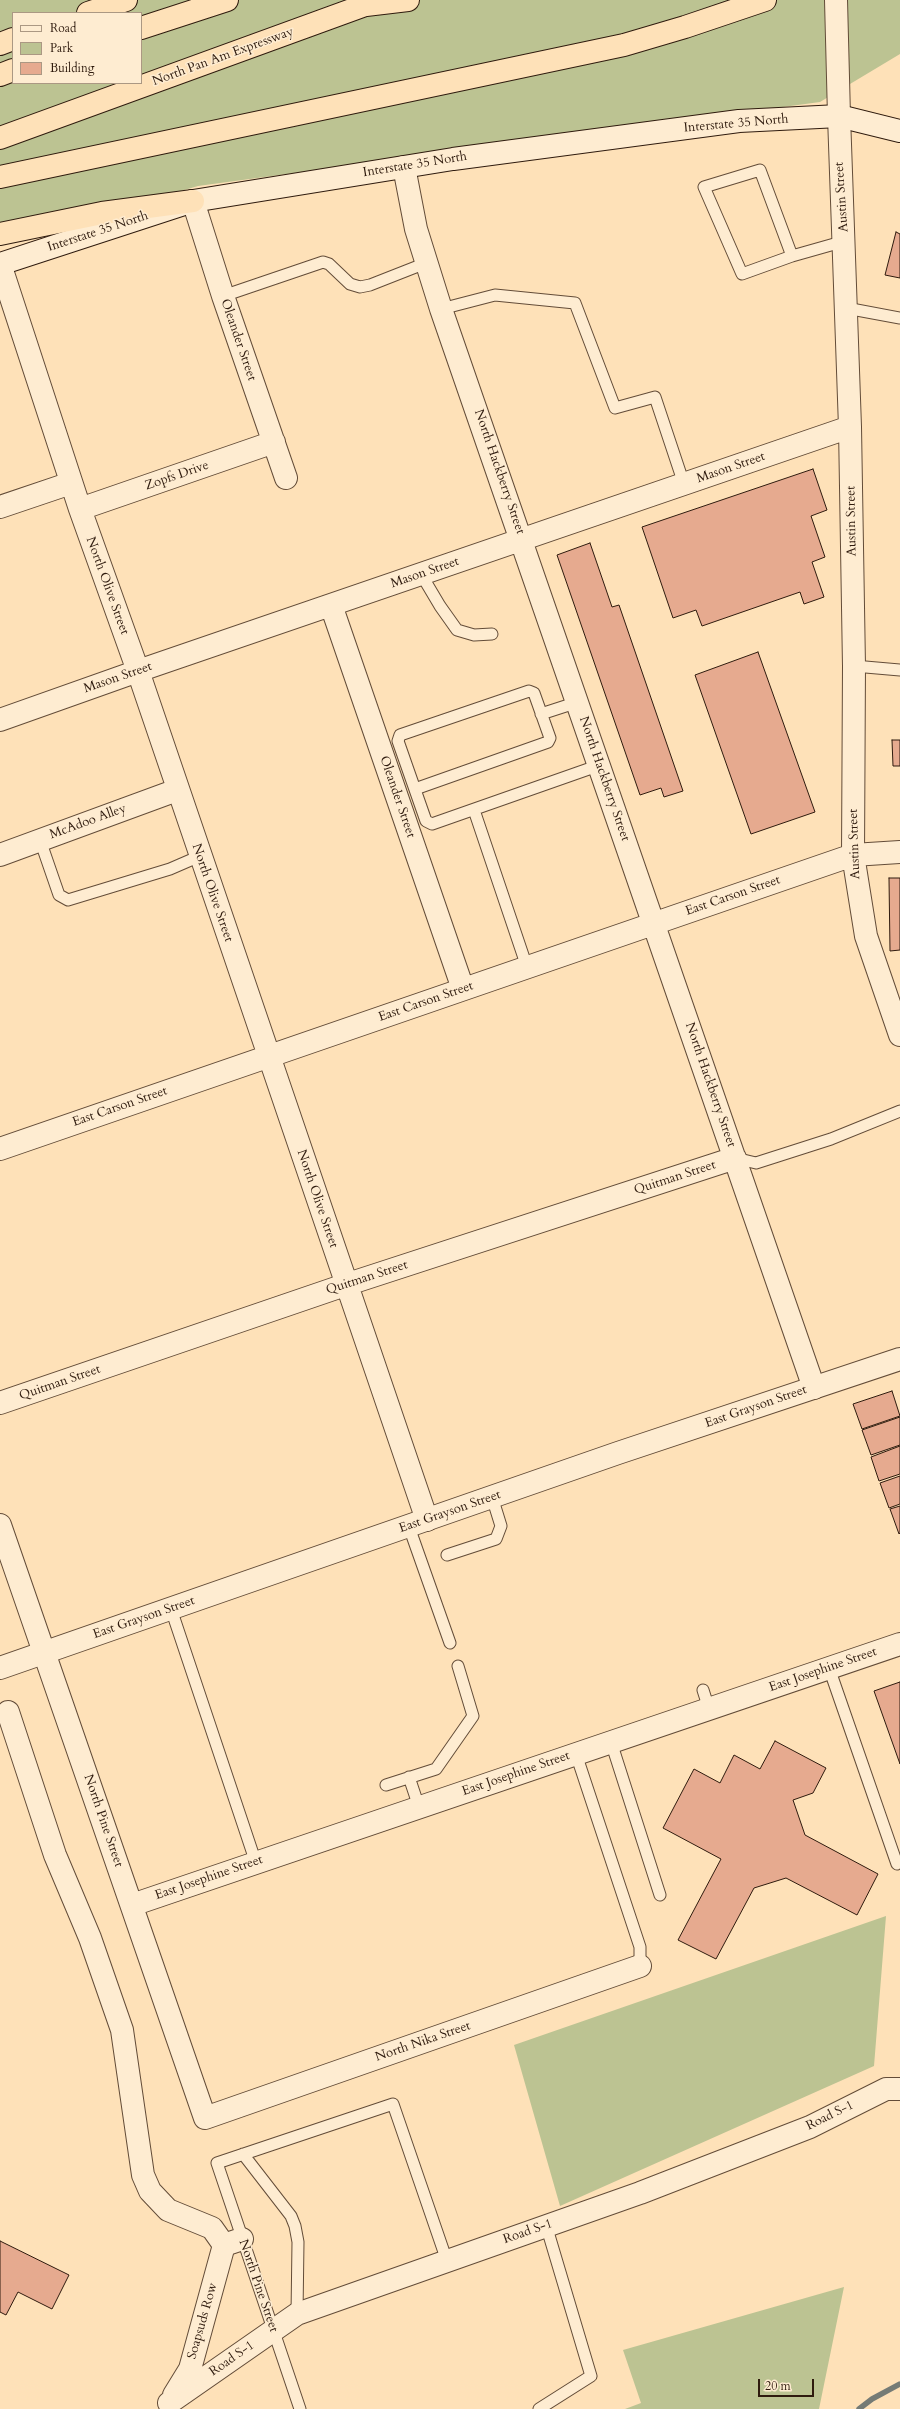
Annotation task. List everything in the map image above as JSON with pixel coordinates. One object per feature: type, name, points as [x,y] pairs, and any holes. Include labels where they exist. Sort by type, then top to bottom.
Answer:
[{"type":"highway","points":[[77,12],[106,0]]},
{"type":"highway","points":[[91,12],[126,0]]},
{"type":"highway","points":[[142,28],[227,0]]},
{"type":"highway","name":"North Pan Am Expressway","points":[[0,138],[373,3],[408,0]]},
{"type":"highway","points":[[0,177],[624,45],[685,27],[765,0]]},
{"type":"highway","points":[[0,44],[12,39]]},
{"type":"highway","points":[[0,75],[12,70]]},
{"type":"highway","points":[[0,234],[102,213],[194,201]]},
{"type":"street","name":"Austin Street","points":[[836,0],[850,427],[854,666],[853,855],[866,936],[900,1035]]},
{"type":"street","name":"Interstate 35 North","points":[[0,264],[194,201],[404,167],[586,140],[738,122],[839,116],[900,131]]},
{"type":"street","name":"North Hackberry Street","points":[[404,167],[416,229],[441,309],[522,539],[814,1388]]},
{"type":"street","name":"Oleander Street","points":[[194,201],[223,296],[286,478]]},
{"type":"street","name":"North Olive Street","points":[[0,264],[71,483],[138,671],[177,790],[346,1285],[418,1524]]},
{"type":"street","name":"Mason Street","points":[[0,720],[138,671],[850,427]]},
{"type":"street","name":"Zopfs Drive","points":[[80,509],[274,442]]},
{"type":"street","points":[[0,507],[71,483]]},
{"type":"street","name":"Oleander Street","points":[[331,605],[463,989]]},
{"type":"street","name":"McAdoo Alley","points":[[0,855],[177,790]]},
{"type":"street","name":"East Carson Street","points":[[0,1149],[853,855],[900,852]]},
{"type":"street","name":"Quitman Street","points":[[0,1403],[346,1285],[735,1158]]},
{"type":"street","name":"East Grayson Street","points":[[0,1668],[900,1359]]},
{"type":"street","name":"North Pine Street","points":[[0,1525],[205,2118]]},
{"type":"street","name":"East Josephine Street","points":[[132,1905],[611,1742],[706,1699],[829,1668],[900,1644]]},
{"type":"street","points":[[8,1712],[55,1855],[90,1938],[122,2030],[143,2175],[150,2191],[168,2210],[212,2228],[233,2242]]},
{"type":"street","name":"North Nika Street","points":[[205,2118],[640,1966]]},
{"type":"street","name":"Road S-1","points":[[167,2406],[296,2314],[640,2193],[810,2127],[886,2089],[900,2089]]},
{"type":"street","name":"Soapsuds Row","points":[[167,2406],[190,2369],[233,2242]]},
{"type":"lane","points":[[792,256],[760,170],[704,187],[742,274],[792,256],[845,241]]},
{"type":"lane","points":[[223,296],[323,262],[329,264],[350,284],[360,286],[370,285],[426,263]]},
{"type":"lane","points":[[441,309],[495,295],[575,302],[615,408],[655,397],[684,484]]},
{"type":"lane","points":[[846,308],[900,318]]},
{"type":"lane","points":[[421,574],[440,606],[457,630],[474,635],[492,634]]},
{"type":"lane","points":[[854,666],[900,670]]},
{"type":"lane","points":[[415,789],[548,742],[550,738],[534,693],[529,691],[400,735],[398,741],[426,822],[432,824],[600,765]]},
{"type":"lane","points":[[541,714],[578,702]]},
{"type":"lane","points":[[474,810],[527,967]]},
{"type":"lane","points":[[40,840],[59,896],[68,900],[170,869],[200,856]]},
{"type":"lane","points":[[735,1158],[756,1163],[831,1139],[900,1111]]},
{"type":"lane","points":[[446,1555],[496,1539],[501,1526],[492,1498]]},
{"type":"lane","points":[[418,1524],[450,1643]]},
{"type":"lane","points":[[171,1609],[256,1863]]},
{"type":"lane","points":[[386,1785],[436,1769],[473,1716],[458,1666]]},
{"type":"lane","points":[[829,1668],[898,1864]]},
{"type":"lane","points":[[611,1742],[660,1895]]},
{"type":"lane","points":[[576,1754],[640,1946],[640,1966]]},
{"type":"lane","points":[[409,1778],[419,1807]]},
{"type":"lane","points":[[296,2314],[298,2242],[295,2226],[290,2216],[243,2154],[393,2104],[447,2261]]},
{"type":"lane","name":"North Pine Street","points":[[243,2154],[217,2163],[233,2242],[273,2330],[300,2409]]},
{"type":"lane","points":[[539,2409],[591,2376],[546,2225]]},
{"type":"green space","points":[[0,0],[900,0],[900,54],[820,102],[198,186],[0,244]]},
{"type":"green space","points":[[886,1916],[874,2066],[560,2206],[514,2045]]},
{"type":"green space","points":[[844,2287],[819,2409],[625,2409],[641,2403],[623,2350]]},
{"type":"building","points":[[896,232],[900,234],[900,278],[885,275]]},
{"type":"building","points":[[813,469],[827,510],[811,516],[825,557],[812,562],[824,597],[804,604],[800,592],[702,626],[696,610],[673,618],[642,527]]},
{"type":"building","points":[[590,543],[612,607],[619,605],[683,791],[664,797],[661,788],[640,795],[557,555]]},
{"type":"building","points":[[758,652],[815,812],[751,834],[695,675]]},
{"type":"building","points":[[892,740],[900,740],[900,766],[893,766]]},
{"type":"building","points":[[889,878],[900,878],[900,950],[890,951]]},
{"type":"building","points":[[892,1391],[900,1416],[862,1429],[853,1404]]},
{"type":"building","points":[[900,1417],[900,1445],[871,1455],[862,1430]]},
{"type":"building","points":[[900,1446],[900,1474],[879,1481],[871,1457]]},
{"type":"building","points":[[900,1476],[900,1504],[889,1508],[880,1483]]},
{"type":"building","points":[[900,1506],[900,1533],[899,1534],[890,1509]]},
{"type":"building","points":[[900,1682],[900,1764],[874,1691]]},
{"type":"building","points":[[775,1741],[826,1768],[813,1793],[793,1800],[805,1835],[878,1874],[857,1915],[786,1878],[754,1888],[716,1959],[678,1940],[721,1859],[663,1828],[694,1769],[720,1783],[734,1755],[760,1769]]},
{"type":"building","points":[[0,2241],[69,2275],[52,2309],[18,2292],[6,2315],[0,2312]]},
{"type":"waterway","points":[[859,2409],[872,2399],[900,2384]]}]
